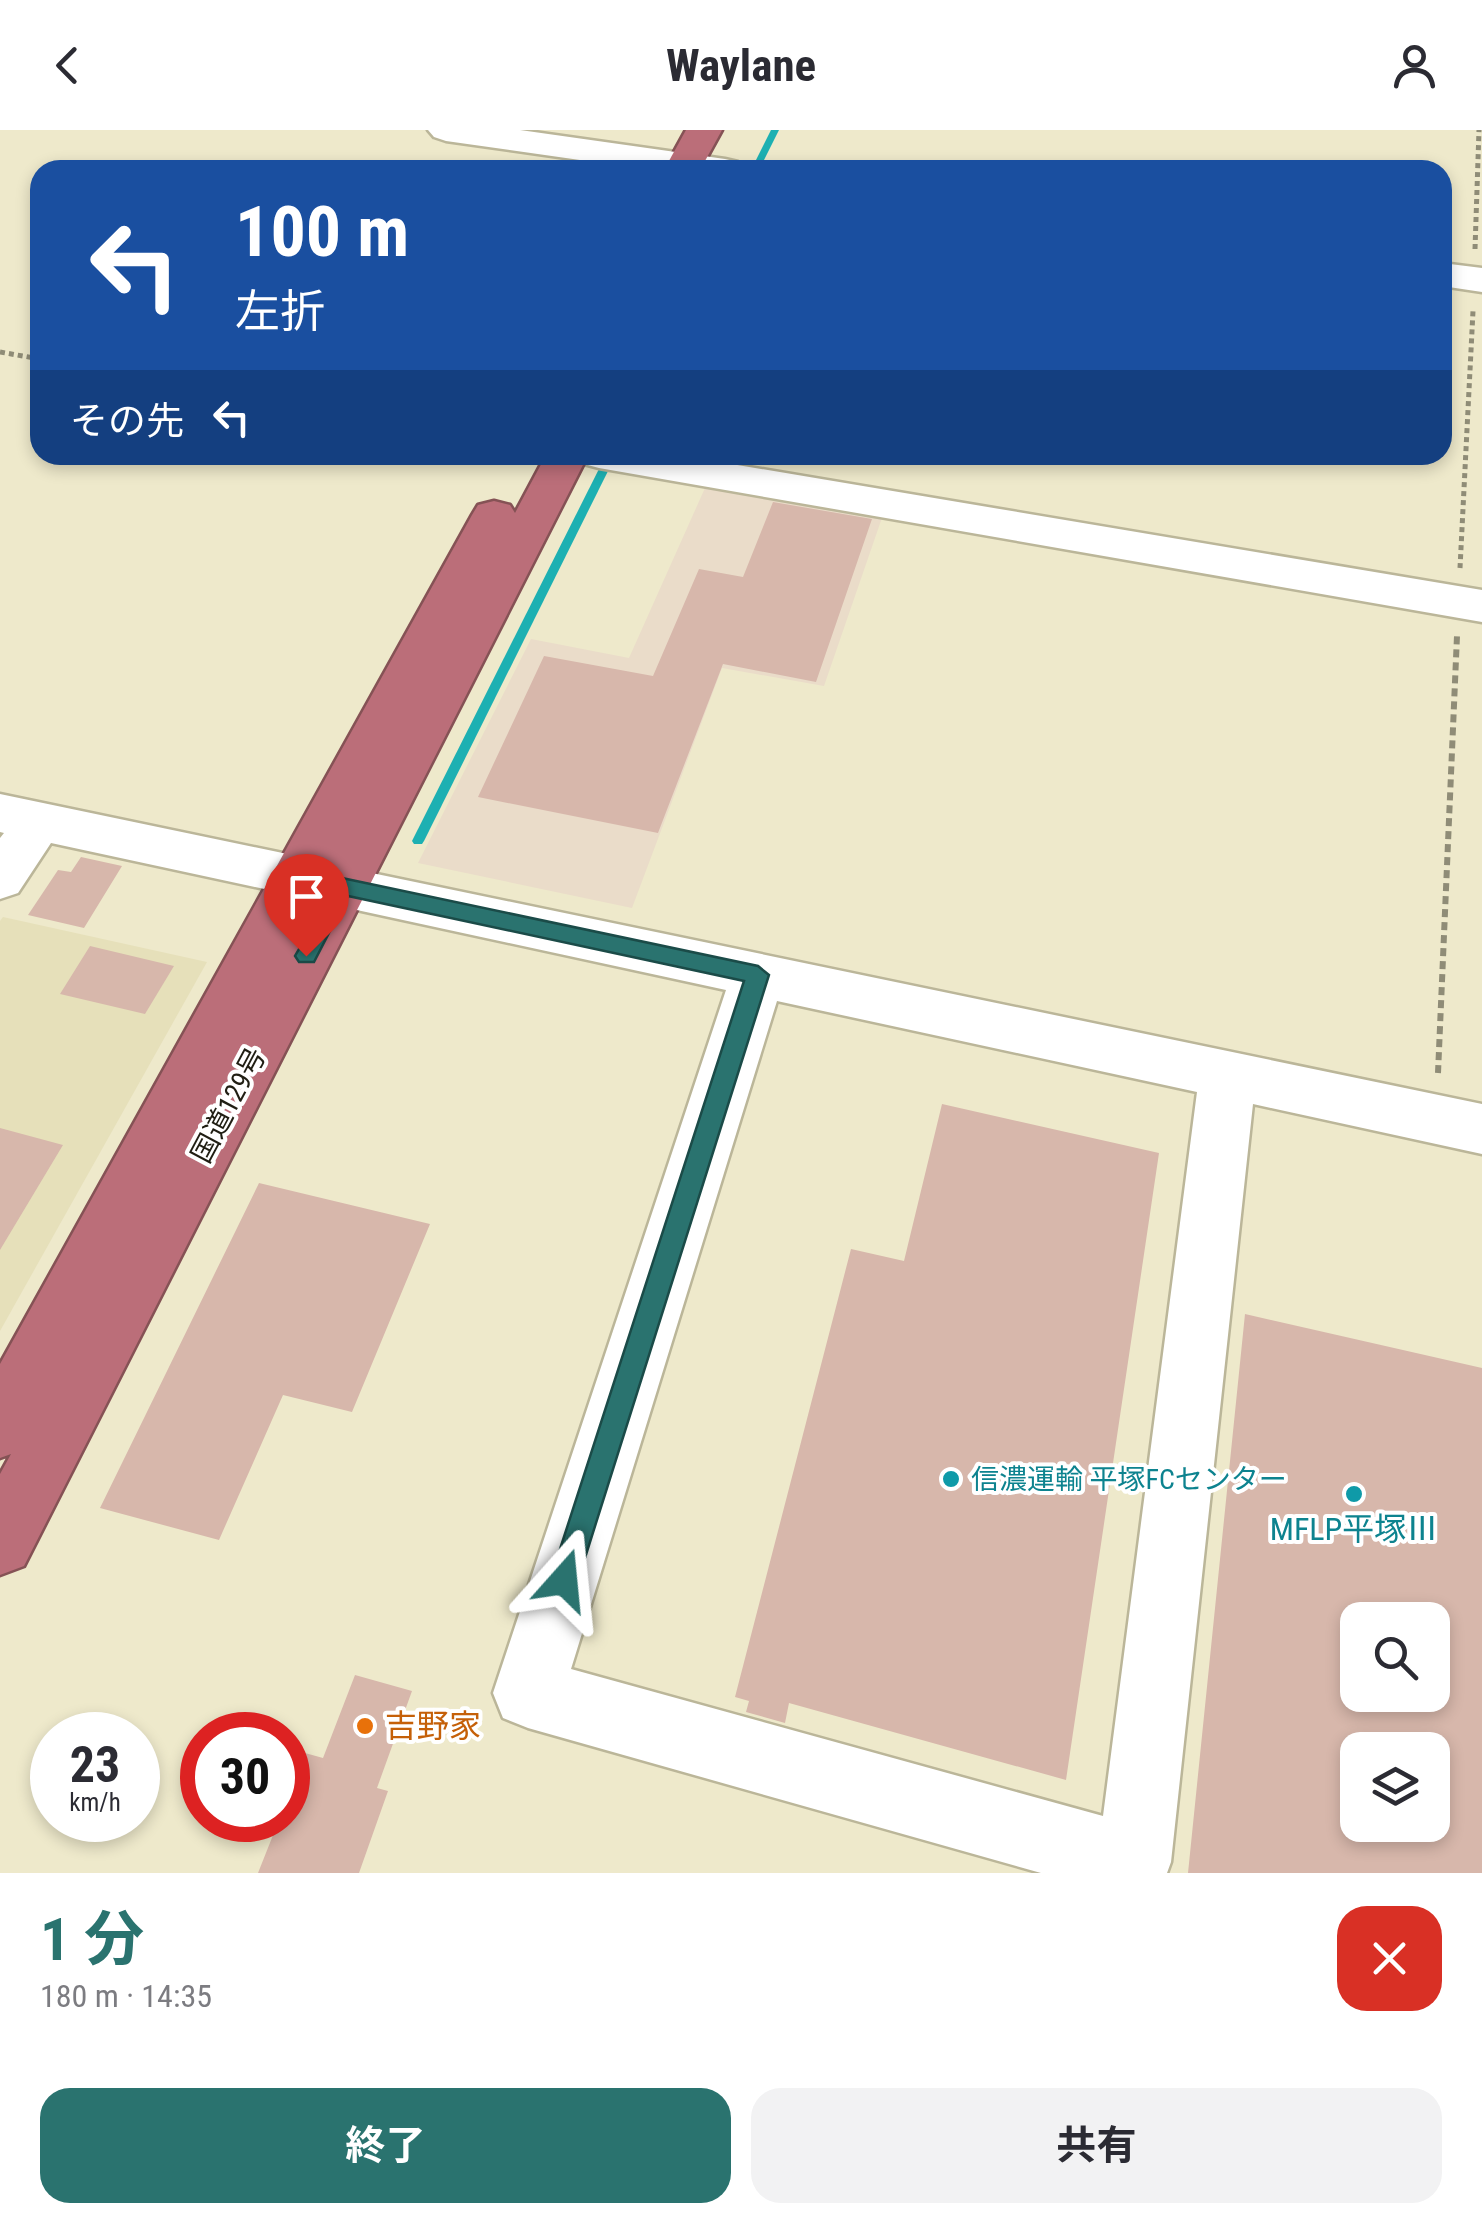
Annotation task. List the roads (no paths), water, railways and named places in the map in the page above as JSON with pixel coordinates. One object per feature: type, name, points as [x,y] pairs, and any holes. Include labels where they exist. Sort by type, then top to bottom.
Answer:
[{"type":"highway","points":[[702,160],[704,130]]},
{"type":"highway","points":[[709,160],[738,130]]},
{"type":"highway","name":"国道129号","points":[[0,1542],[522,465]]},
{"type":"highway","name":"国道129号","points":[[0,1427],[562,465]]},
{"type":"street","points":[[446,130],[647,160]]},
{"type":"street","points":[[1452,276],[1482,280]]},
{"type":"street","points":[[655,465],[1482,606]]},
{"type":"street","points":[[0,878],[20,817],[1482,1128]]},
{"type":"street","points":[[758,975],[528,1693],[1134,1862],[1228,1075]]},
{"type":"waterway","points":[[760,160],[775,130]]},
{"type":"waterway","points":[[418,841],[606,465]]},
{"type":"place","name":"信濃運輸 平塚FCセンター","points":[[951,1479]]},
{"type":"place","name":"MFLP平塚Ⅲ","points":[[1354,1494]]},
{"type":"place","name":"吉野家","points":[[365,1726]]}]
